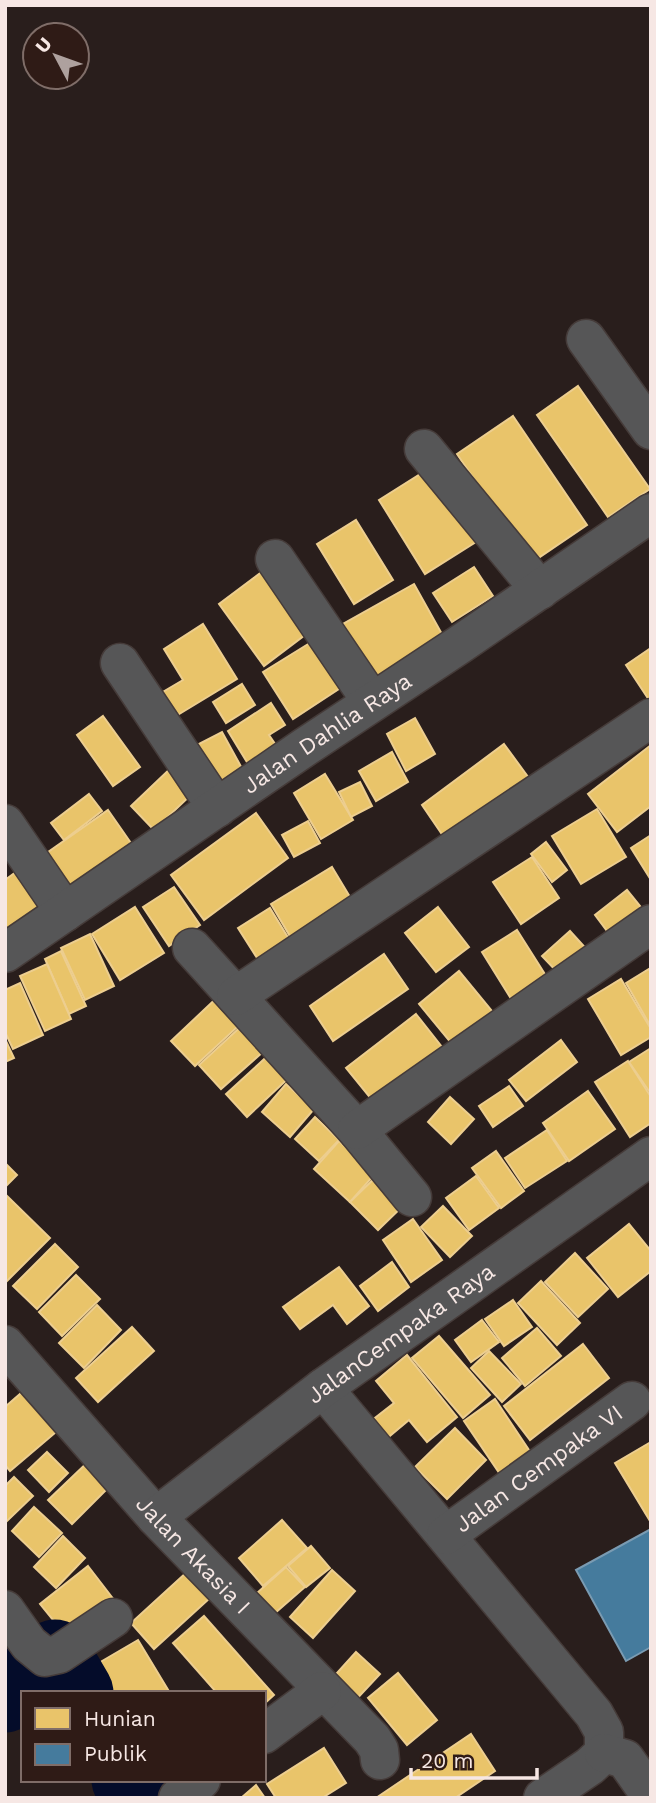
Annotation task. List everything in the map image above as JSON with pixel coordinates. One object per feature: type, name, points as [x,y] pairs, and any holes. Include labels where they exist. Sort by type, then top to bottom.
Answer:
[{"type":"street","points":[[586,339],[651,430]]},
{"type":"street","points":[[424,449],[540,590]]},
{"type":"street","name":"Jalan Dahlia Raya","points":[[5,953],[372,702],[649,519]]},
{"type":"street","points":[[275,559],[372,702]]},
{"type":"street","points":[[120,663],[217,808]]},
{"type":"street","points":[[236,996],[651,718]]},
{"type":"street","points":[[5,824],[65,912]]},
{"type":"street","points":[[357,1130],[651,924]]},
{"type":"street","points":[[192,948],[357,1130],[412,1197]]},
{"type":"street","name":"JalanCempaka Raya","points":[[156,1517],[323,1388],[651,1156]]},
{"type":"street","name":"Jalan Akasia I","points":[[9,1355],[156,1517],[372,1740],[379,1750],[380,1760]]},
{"type":"street","points":[[323,1388],[594,1714],[604,1732],[604,1753],[590,1766],[543,1798]]},
{"type":"street","name":"Jalan Cempaka VI","points":[[446,1535],[632,1401]]},
{"type":"street","points":[[5,1609],[29,1644],[45,1657],[59,1654],[113,1618]]},
{"type":"street","points":[[266,1733],[323,1691]]},
{"type":"street","points":[[604,1753],[625,1759],[651,1796]]},
{"type":"street","points":[[177,1798],[198,1782]]},
{"type":"building: Hunian","points":[[578,386],[650,489],[608,517],[537,415]]},
{"type":"building: Hunian","points":[[513,416],[587,525],[531,563],[457,454]]},
{"type":"building: Hunian","points":[[430,468],[476,542],[425,574],[379,500]]},
{"type":"building: Hunian","points":[[356,520],[393,580],[354,604],[317,544]]},
{"type":"building: Hunian","points":[[474,567],[493,596],[452,622],[433,593]]},
{"type":"building: Hunian","points":[[263,571],[309,632],[264,666],[219,604]]},
{"type":"building: Hunian","points":[[414,584],[447,643],[377,683],[343,624]]},
{"type":"building: Hunian","points":[[203,624],[237,679],[176,716],[161,693],[183,680],[164,649]]},
{"type":"building: Hunian","points":[[313,641],[342,687],[293,719],[263,672]]},
{"type":"building: Hunian","points":[[651,648],[651,703],[626,665]]},
{"type":"building: Hunian","points":[[242,684],[255,705],[226,723],[213,702]]},
{"type":"building: Hunian","points":[[271,703],[285,725],[269,735],[282,754],[253,772],[228,731]]},
{"type":"building: Hunian","points":[[103,716],[140,767],[113,786],[77,735]]},
{"type":"building: Hunian","points":[[415,718],[435,754],[406,771],[387,734]]},
{"type":"building: Hunian","points":[[222,732],[244,772],[218,786],[197,745]]},
{"type":"building: Hunian","points":[[504,744],[534,785],[450,846],[422,805]]},
{"type":"building: Hunian","points":[[651,745],[651,806],[617,832],[588,794]]},
{"type":"building: Hunian","points":[[392,752],[408,782],[376,801],[359,771]]},
{"type":"building: Hunian","points":[[172,767],[195,791],[154,830],[131,806]]},
{"type":"building: Hunian","points":[[325,774],[353,820],[321,839],[294,793]]},
{"type":"building: Hunian","points":[[360,782],[372,806],[351,817],[339,792]]},
{"type":"building: Hunian","points":[[89,794],[102,811],[64,840],[51,823]]},
{"type":"building: Hunian","points":[[597,809],[626,857],[581,884],[552,836]]},
{"type":"building: Hunian","points":[[108,810],[133,846],[66,892],[41,857]]},
{"type":"building: Hunian","points":[[256,813],[288,858],[204,920],[171,875]]},
{"type":"building: Hunian","points":[[308,821],[320,843],[294,857],[282,835]]},
{"type":"building: Hunian","points":[[651,835],[651,880],[631,848]]},
{"type":"building: Hunian","points":[[546,842],[567,870],[552,882],[531,854]]},
{"type":"building: Hunian","points":[[532,857],[559,898],[521,924],[493,882]]},
{"type":"building: Hunian","points":[[332,867],[359,912],[298,950],[271,904]]},
{"type":"building: Hunian","points":[[16,872],[42,908],[5,935],[5,880]]},
{"type":"building: Hunian","points":[[174,887],[200,925],[169,946],[143,907]]},
{"type":"building: Hunian","points":[[627,890],[649,917],[616,943],[595,915]]},
{"type":"building: Hunian","points":[[135,907],[164,953],[120,980],[92,934]]},
{"type":"building: Hunian","points":[[438,907],[469,947],[436,972],[405,933]]},
{"type":"building: Hunian","points":[[270,908],[297,952],[266,972],[238,928]]},
{"type":"building: Hunian","points":[[517,930],[548,979],[513,1002],[482,952]]},
{"type":"building: Hunian","points":[[570,931],[590,953],[562,977],[542,956]]},
{"type":"building: Hunian","points":[[90,934],[114,986],[85,1000],[61,948]]},
{"type":"building: Hunian","points":[[61,951],[86,1006],[69,1014],[45,959]]},
{"type":"building: Hunian","points":[[384,954],[408,989],[333,1041],[310,1006]]},
{"type":"building: Hunian","points":[[47,964],[71,1019],[45,1031],[20,976]]},
{"type":"building: Hunian","points":[[649,969],[651,973],[651,1027],[626,983]]},
{"type":"building: Hunian","points":[[459,971],[497,1017],[457,1050],[419,1004]]},
{"type":"building: Hunian","points":[[621,979],[651,1029],[651,1037],[621,1055],[588,999]]},
{"type":"building: Hunian","points":[[20,983],[43,1035],[13,1049],[5,1032],[5,990]]},
{"type":"building: Hunian","points":[[223,992],[247,1018],[195,1066],[171,1041]]},
{"type":"building: Hunian","points":[[416,1014],[446,1052],[377,1106],[346,1068]]},
{"type":"building: Hunian","points":[[249,1019],[272,1044],[221,1089],[199,1065]]},
{"type":"building: Hunian","points":[[5,1039],[14,1058],[5,1062]]},
{"type":"building: Hunian","points":[[561,1040],[577,1062],[526,1101],[509,1080]]},
{"type":"building: Hunian","points":[[651,1048],[651,1094],[629,1062]]},
{"type":"building: Hunian","points":[[273,1051],[294,1073],[247,1117],[226,1094]]},
{"type":"building: Hunian","points":[[628,1061],[651,1097],[651,1123],[630,1137],[595,1082]]},
{"type":"building: Hunian","points":[[286,1084],[314,1109],[290,1137],[262,1112]]},
{"type":"building: Hunian","points":[[509,1086],[523,1106],[493,1127],[479,1106]]},
{"type":"building: Hunian","points":[[588,1091],[615,1129],[569,1161],[543,1123]]},
{"type":"building: Hunian","points":[[450,1097],[474,1119],[451,1144],[428,1122]]},
{"type":"building: Hunian","points":[[315,1117],[339,1140],[319,1161],[295,1139]]},
{"type":"building: Hunian","points":[[547,1130],[567,1161],[525,1188],[505,1158]]},
{"type":"building: Hunian","points":[[339,1141],[375,1174],[350,1202],[314,1169]]},
{"type":"building: Hunian","points":[[496,1151],[524,1191],[501,1208],[472,1168]]},
{"type":"building: Hunian","points":[[5,1163],[17,1175],[5,1187]]},
{"type":"building: Hunian","points":[[381,1172],[409,1200],[378,1230],[350,1202]]},
{"type":"building: Hunian","points":[[476,1176],[499,1208],[469,1230],[446,1198]]},
{"type":"building: Hunian","points":[[5,1194],[50,1238],[6,1282],[5,1282]]},
{"type":"building: Hunian","points":[[443,1206],[472,1236],[450,1257],[421,1227]]},
{"type":"building: Hunian","points":[[413,1219],[442,1260],[411,1282],[383,1240]]},
{"type":"building: Hunian","points":[[629,1224],[651,1251],[651,1271],[618,1297],[587,1258]]},
{"type":"building: Hunian","points":[[55,1244],[78,1267],[37,1309],[13,1286]]},
{"type":"building: Hunian","points":[[575,1253],[608,1289],[578,1317],[545,1282]]},
{"type":"building: Hunian","points":[[392,1262],[409,1287],[378,1311],[360,1286]]},
{"type":"building: Hunian","points":[[339,1267],[369,1306],[347,1324],[333,1305],[300,1329],[283,1307]]},
{"type":"building: Hunian","points":[[76,1275],[100,1299],[62,1336],[39,1312]]},
{"type":"building: Hunian","points":[[541,1281],[580,1323],[557,1345],[518,1303]]},
{"type":"building: Hunian","points":[[513,1300],[532,1327],[504,1346],[485,1319]]},
{"type":"building: Hunian","points":[[97,1305],[121,1330],[84,1368],[59,1343]]},
{"type":"building: Hunian","points":[[482,1320],[499,1342],[471,1362],[455,1340]]},
{"type":"building: Hunian","points":[[132,1327],[154,1351],[98,1402],[76,1378]]},
{"type":"building: Hunian","points":[[537,1328],[561,1356],[525,1386],[502,1358]]},
{"type":"building: Hunian","points":[[439,1336],[490,1395],[463,1418],[412,1358]]},
{"type":"building: Hunian","points":[[583,1344],[609,1378],[530,1440],[504,1406]]},
{"type":"building: Hunian","points":[[489,1351],[521,1384],[502,1402],[471,1368]]},
{"type":"building: Hunian","points":[[407,1355],[457,1417],[427,1442],[409,1420],[385,1440],[371,1421],[394,1403],[376,1381]]},
{"type":"building: Hunian","points":[[28,1387],[62,1427],[10,1471],[5,1465],[5,1407]]},
{"type":"building: Hunian","points":[[495,1399],[535,1459],[504,1480],[464,1421]]},
{"type":"building: Hunian","points":[[455,1428],[486,1460],[447,1499],[415,1467]]},
{"type":"building: Hunian","points":[[651,1442],[651,1521],[650,1521],[615,1463]]},
{"type":"building: Hunian","points":[[47,1452],[68,1473],[49,1492],[28,1470]]},
{"type":"building: Hunian","points":[[90,1460],[113,1483],[72,1524],[48,1500]]},
{"type":"building: Hunian","points":[[14,1477],[33,1496],[5,1523],[5,1486]]},
{"type":"building: Hunian","points":[[34,1507],[62,1533],[39,1557],[12,1531]]},
{"type":"building: Hunian","points":[[282,1520],[307,1548],[263,1586],[239,1558]]},
{"type":"building: Hunian","points":[[63,1536],[85,1558],[56,1588],[34,1567]]},
{"type":"building: Hunian","points":[[311,1546],[330,1568],[306,1587],[288,1566]]},
{"type":"building: Hunian","points":[[88,1566],[118,1605],[71,1642],[40,1604]]},
{"type":"building: Hunian","points":[[286,1567],[305,1587],[275,1613],[257,1593]]},
{"type":"building: Hunian","points":[[332,1570],[355,1591],[313,1638],[290,1617]]},
{"type":"building: Hunian","points":[[187,1572],[210,1598],[154,1649],[131,1623]]},
{"type":"building: Hunian","points":[[204,1616],[274,1695],[266,1702],[266,1691],[215,1691],[173,1643]]},
{"type":"building: Hunian","points":[[138,1640],[169,1691],[81,1691],[73,1678]]},
{"type":"building: Hunian","points":[[28,1648],[41,1664],[5,1691],[5,1665]]},
{"type":"building: Hunian","points":[[356,1652],[380,1674],[351,1705],[328,1683]]},
{"type":"building: Hunian","points":[[398,1673],[437,1720],[407,1745],[368,1698]]},
{"type":"building: Hunian","points":[[471,1734],[495,1771],[455,1798],[376,1798]]},
{"type":"building: Hunian","points":[[324,1748],[346,1783],[322,1798],[276,1798],[267,1784]]},
{"type":"building: Hunian","points":[[256,1785],[265,1798],[241,1798]]},
{"type":"building: Publik","points":[[651,1529],[651,1647],[626,1661],[576,1570]]},
{"type":"waterway","points":[[5,1695],[55,1657],[75,1691]]},
{"type":"waterway","points":[[130,1782],[139,1798]]}]
